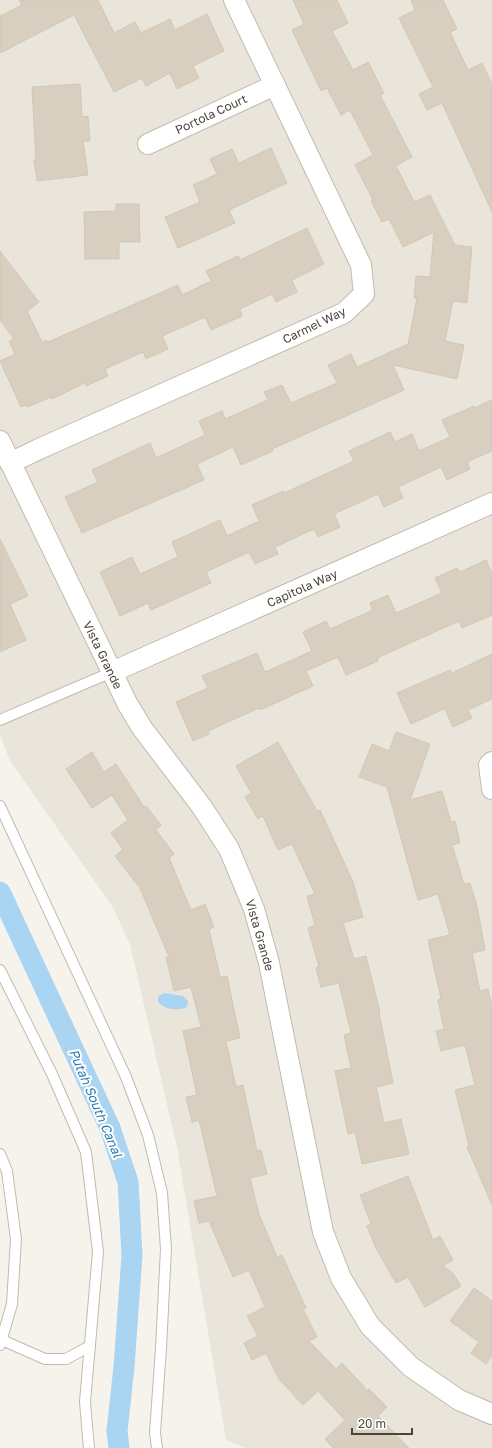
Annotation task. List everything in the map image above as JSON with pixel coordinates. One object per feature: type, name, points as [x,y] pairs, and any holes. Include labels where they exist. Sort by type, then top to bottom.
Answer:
[{"type":"street","name":"Carmel Way","points":[[10,464],[39,449],[344,313],[364,294],[360,265],[234,0]]},
{"type":"street","name":"Portola Court","points":[[148,144],[275,85]]},
{"type":"street","name":"Vista Grande","points":[[0,441],[127,703],[142,728],[202,806],[229,849],[254,909],[269,963],[323,1232],[341,1278],[370,1326],[411,1367],[459,1400],[492,1414]]},
{"type":"street","name":"Capitola Way","points":[[112,672],[492,503]]},
{"type":"street","points":[[492,762],[489,765],[492,789]]},
{"type":"lane","points":[[0,720],[112,672]]},
{"type":"lane","points":[[0,806],[126,1077],[148,1135],[162,1193],[166,1249],[162,1348],[155,1433],[157,1448]]},
{"type":"lane","points":[[0,970],[52,1074],[86,1152],[98,1252],[85,1402],[89,1448]]},
{"type":"lane","points":[[0,1154],[7,1171],[16,1239],[12,1304],[1,1343],[45,1359],[66,1359],[90,1346]]},
{"type":"shaded area","points":[[0,0],[492,0],[492,1448],[245,1448],[226,1440],[177,1148],[130,944],[112,906],[10,761],[0,735]]},
{"type":"water","points":[[165,993],[183,996],[188,1001],[187,1007],[172,1009],[164,1007],[158,1002],[158,996]]},
{"type":"building","points":[[19,0],[98,0],[114,33],[135,22],[141,33],[170,19],[175,30],[207,14],[224,51],[193,66],[199,78],[177,89],[170,73],[146,86],[142,78],[114,92],[74,15],[0,53],[0,16],[22,5]]},
{"type":"building","points":[[293,0],[337,0],[348,23],[332,31],[353,70],[368,62],[384,93],[380,95],[412,157],[396,166],[414,202],[430,195],[455,245],[472,247],[467,303],[453,301],[445,341],[464,345],[457,379],[393,365],[404,390],[272,449],[273,451],[241,465],[233,447],[197,464],[204,480],[82,533],[65,497],[98,482],[92,470],[150,443],[156,458],[205,435],[199,421],[222,411],[225,419],[268,400],[264,392],[282,385],[291,403],[337,383],[328,365],[351,354],[357,367],[408,344],[417,298],[414,298],[416,276],[430,277],[434,232],[403,247],[389,219],[382,222],[371,201],[373,200],[355,165],[373,155],[350,110],[341,115],[327,88],[321,91],[292,30],[304,24]]},
{"type":"building","points":[[411,0],[443,0],[457,29],[450,32],[468,70],[482,63],[492,84],[492,212],[442,103],[427,110],[419,94],[433,87],[399,18],[415,10]]},
{"type":"building","points":[[80,84],[82,117],[88,116],[90,141],[83,141],[88,175],[37,181],[34,160],[36,159],[32,87]]},
{"type":"building","points":[[271,148],[287,183],[229,210],[235,223],[178,248],[165,217],[200,202],[193,185],[217,174],[210,159],[232,149],[239,163]]},
{"type":"building","points":[[116,204],[139,204],[140,242],[119,242],[119,259],[85,259],[84,212],[116,211]]},
{"type":"building","points":[[307,228],[324,264],[292,280],[297,292],[276,302],[272,294],[240,309],[242,316],[211,330],[205,317],[162,336],[168,349],[146,359],[143,352],[105,369],[108,376],[86,386],[85,383],[52,399],[51,397],[28,407],[26,405],[21,407],[0,361],[15,354],[9,341],[14,339],[0,320],[0,251],[39,302],[27,311],[42,342],[46,340],[48,342],[178,285],[182,295],[211,281],[206,271],[238,256],[240,260]]},
{"type":"building","points":[[492,400],[492,451],[467,462],[470,469],[447,480],[441,467],[398,487],[403,498],[384,507],[378,494],[334,514],[340,527],[318,537],[314,529],[275,547],[278,554],[255,564],[249,552],[206,572],[211,583],[151,610],[148,603],[120,616],[100,572],[132,557],[140,574],[178,557],[172,542],[220,520],[227,536],[259,521],[252,505],[283,491],[284,493],[354,461],[349,451],[390,432],[395,442],[412,434],[419,451],[450,437],[442,420]]},
{"type":"building","points":[[0,539],[28,596],[10,604],[26,640],[0,652]]},
{"type":"building","points":[[486,560],[492,573],[492,615],[462,628],[459,621],[377,658],[378,661],[346,675],[338,657],[306,671],[313,686],[208,731],[209,734],[193,741],[176,702],[208,688],[202,676],[257,653],[265,672],[312,651],[303,632],[326,621],[330,629],[373,610],[370,603],[388,595],[396,613],[442,593],[435,578],[457,568],[460,572]]},
{"type":"building","points":[[492,654],[492,699],[468,710],[472,718],[453,727],[444,707],[444,709],[411,724],[397,693],[450,670],[452,673]]},
{"type":"building","points":[[396,732],[430,744],[410,800],[442,791],[451,822],[455,821],[460,843],[452,845],[464,884],[470,883],[477,906],[485,950],[472,953],[480,991],[488,989],[492,1005],[492,1205],[467,1147],[469,1146],[455,1090],[475,1085],[465,1045],[441,1051],[436,1031],[444,1029],[438,1000],[441,999],[428,940],[450,935],[438,894],[418,900],[387,787],[359,777],[372,744],[389,751]]},
{"type":"building","points":[[278,742],[317,811],[320,810],[353,882],[363,917],[343,923],[354,959],[366,956],[380,1012],[393,1083],[376,1087],[384,1123],[401,1119],[409,1154],[362,1164],[355,1132],[348,1134],[335,1071],[351,1068],[344,1035],[351,1033],[339,983],[321,987],[316,968],[319,967],[308,928],[315,925],[307,896],[315,894],[292,844],[278,850],[263,816],[258,819],[245,797],[251,793],[236,766]]},
{"type":"building","points":[[92,752],[104,772],[116,764],[144,807],[146,806],[161,825],[156,830],[174,854],[169,858],[191,910],[205,904],[214,927],[209,929],[220,977],[227,976],[240,1038],[226,1041],[236,1087],[243,1085],[257,1151],[261,1150],[267,1174],[250,1178],[259,1214],[277,1257],[282,1255],[306,1308],[303,1309],[317,1337],[309,1341],[336,1369],[342,1363],[368,1391],[369,1389],[387,1407],[378,1416],[409,1448],[333,1448],[325,1439],[345,1420],[318,1391],[303,1405],[279,1379],[266,1353],[252,1360],[244,1343],[258,1336],[247,1316],[265,1307],[249,1270],[233,1277],[209,1221],[199,1223],[194,1201],[217,1196],[199,1120],[192,1122],[186,1097],[197,1095],[183,1031],[201,1027],[191,987],[174,991],[166,957],[169,957],[140,888],[115,856],[123,849],[111,833],[128,820],[112,795],[92,808],[66,769]]},
{"type":"building","points":[[408,1176],[433,1240],[440,1236],[453,1260],[443,1266],[453,1273],[461,1286],[425,1307],[408,1277],[396,1283],[376,1248],[367,1226],[371,1224],[360,1195]]},
{"type":"building","points":[[474,1288],[492,1301],[492,1355],[486,1364],[471,1353],[479,1342],[450,1321]]},
{"type":"waterway","name":"Putah South Canal","points":[[0,892],[110,1128],[128,1182],[132,1255],[124,1367],[117,1431],[119,1448]]}]
